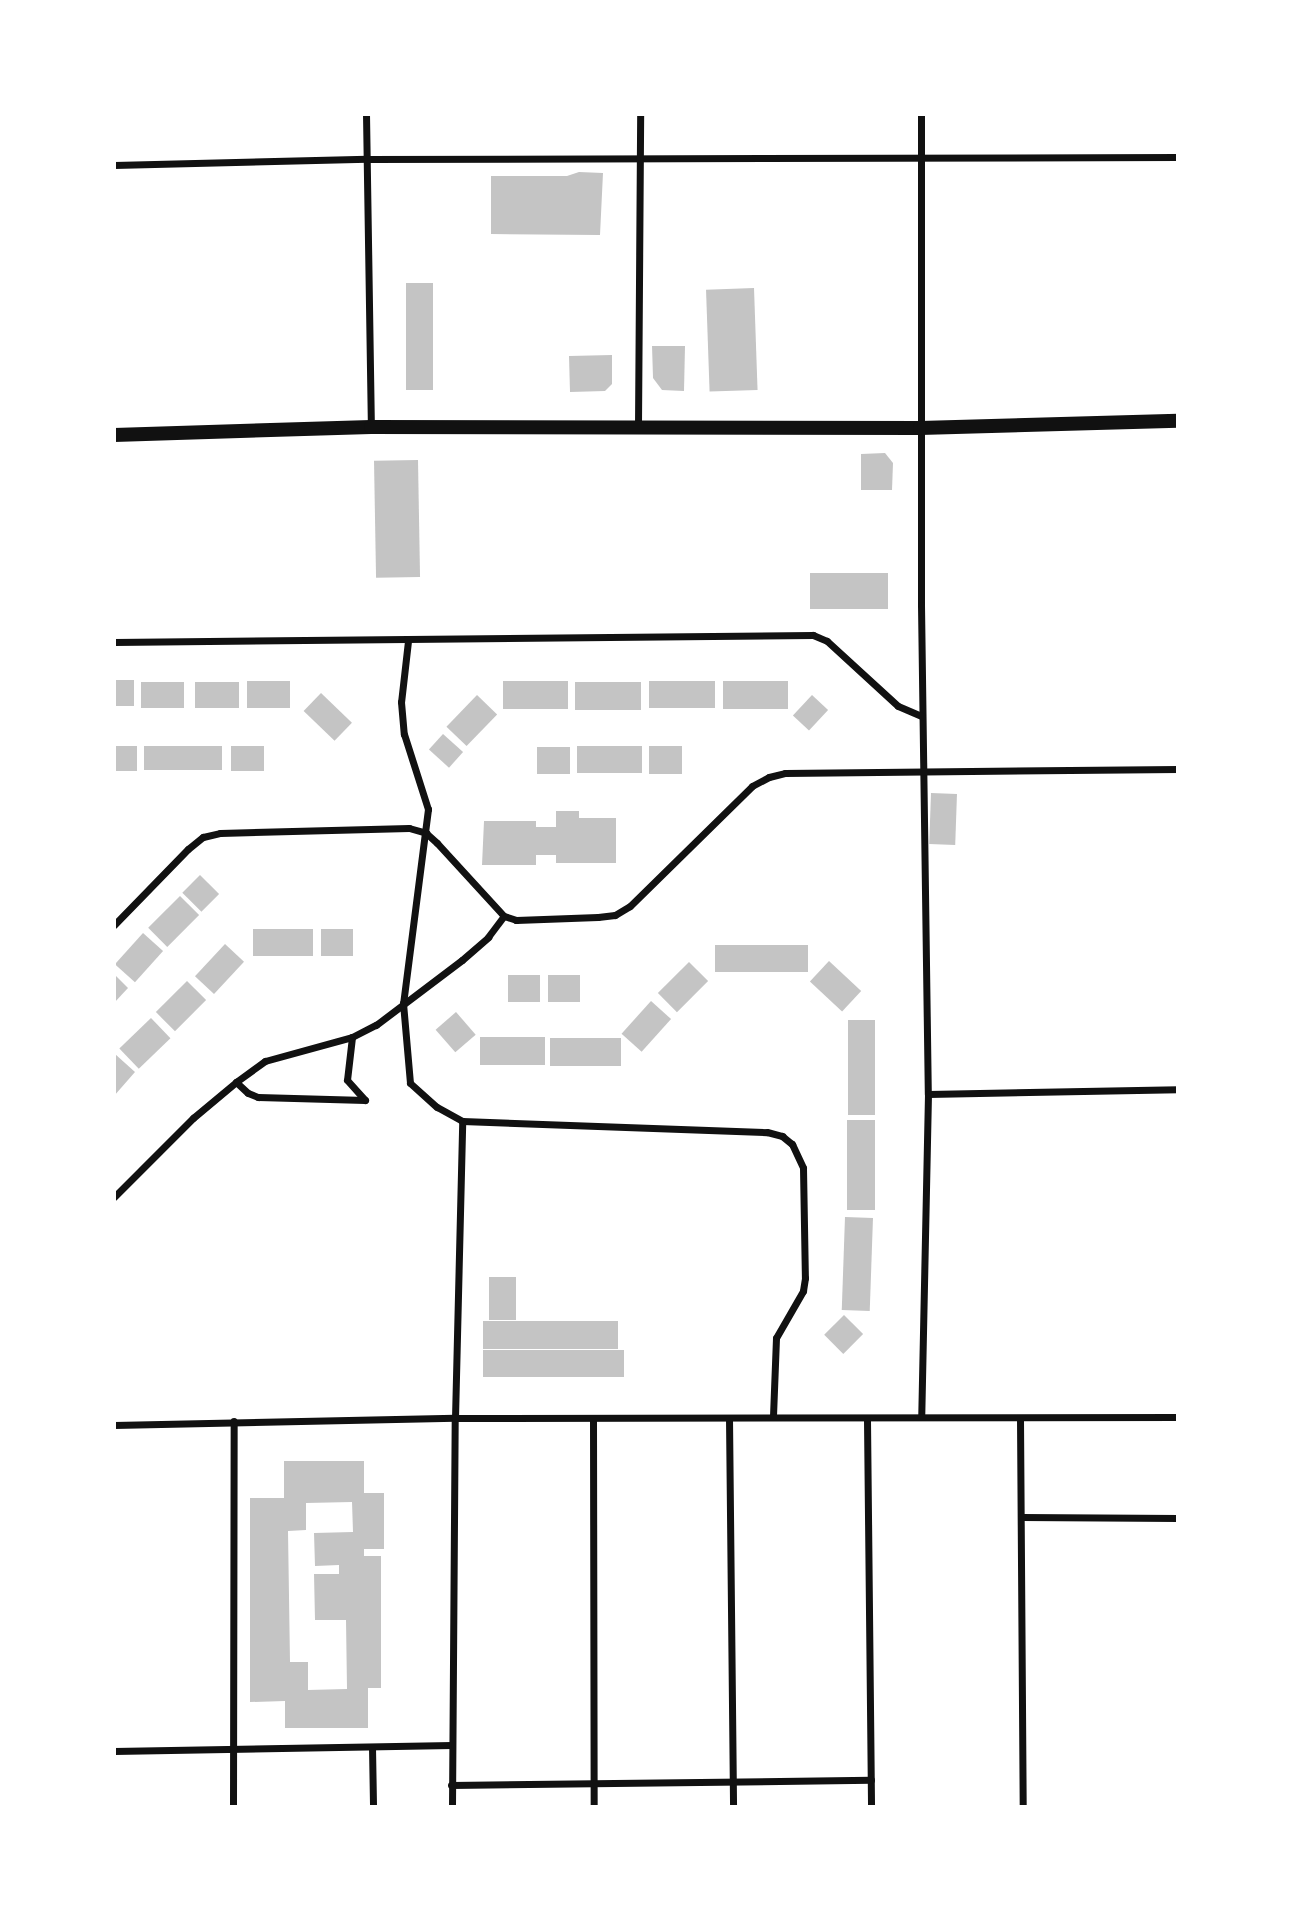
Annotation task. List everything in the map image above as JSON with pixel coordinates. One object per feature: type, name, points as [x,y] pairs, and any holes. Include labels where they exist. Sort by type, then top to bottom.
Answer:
[{"type":"main road","points":[[114,435],[371,427],[920,428],[1178,421]]},
{"type":"street","points":[[366,114],[371,427]]},
{"type":"street","points":[[638,426],[640,114]]},
{"type":"street","points":[[921,114],[922,716],[926,772],[928,1094],[921,1416]]},
{"type":"street","points":[[114,165],[367,159],[641,157],[922,160],[1178,158]]},
{"type":"street","points":[[114,642],[813,635],[827,641],[898,706],[922,716]]},
{"type":"street","points":[[408,641],[401,702],[404,734],[428,809],[403,1003],[410,1083],[437,1107],[462,1121],[767,1132],[782,1136],[792,1144],[803,1168],[805,1278],[803,1291],[776,1338],[773,1417]]},
{"type":"street","points":[[114,925],[188,849],[203,837],[220,833],[409,828],[426,833],[504,916],[516,920],[615,915],[630,906],[752,786],[769,778],[785,774],[1178,769]]},
{"type":"street","points":[[114,1197],[193,1118],[265,1061],[352,1037],[376,1024],[462,960],[488,937],[504,916]]},
{"type":"street","points":[[236,1082],[248,1093],[258,1097],[365,1100],[347,1080],[352,1037]]},
{"type":"street","points":[[928,1094],[1178,1089]]},
{"type":"street","points":[[452,1807],[455,1418],[462,1121]]},
{"type":"street","points":[[114,1425],[455,1418],[773,1417],[867,1420],[921,1416],[1020,1419],[1178,1417]]},
{"type":"street","points":[[729,1418],[733,1807]]},
{"type":"street","points":[[593,1419],[594,1807]]},
{"type":"street","points":[[1020,1419],[1023,1807]]},
{"type":"street","points":[[867,1420],[871,1807]]},
{"type":"street","points":[[233,1807],[234,1421]]},
{"type":"street","points":[[1021,1517],[1178,1518]]},
{"type":"street","points":[[114,1751],[452,1745]]},
{"type":"street","points":[[372,1747],[373,1807]]},
{"type":"street","points":[[451,1785],[871,1780]]},
{"type":"building","points":[[579,172],[603,173],[600,235],[491,234],[491,176],[567,176]]},
{"type":"building","points":[[406,283],[433,283],[433,390],[406,390]]},
{"type":"building","points":[[754,288],[758,390],[710,392],[706,290]]},
{"type":"building","points":[[652,346],[685,346],[684,391],[662,390],[653,378]]},
{"type":"building","points":[[612,355],[612,384],[605,391],[570,392],[569,356]]},
{"type":"building","points":[[885,453],[893,463],[892,490],[861,490],[861,454]]},
{"type":"building","points":[[418,460],[420,577],[376,578],[374,461]]},
{"type":"building","points":[[810,573],[888,573],[888,609],[810,609]]},
{"type":"building","points":[[114,680],[134,680],[134,706],[114,706]]},
{"type":"building","points":[[247,681],[290,681],[290,708],[247,708]]},
{"type":"building","points":[[503,681],[568,681],[568,709],[503,709]]},
{"type":"building","points":[[649,681],[715,681],[715,708],[649,708]]},
{"type":"building","points":[[723,681],[788,681],[788,709],[723,709]]},
{"type":"building","points":[[141,682],[184,682],[184,708],[141,708]]},
{"type":"building","points":[[195,682],[239,682],[239,708],[195,708]]},
{"type":"building","points":[[575,682],[641,682],[641,710],[575,710]]},
{"type":"building","points":[[321,693],[352,723],[335,741],[304,711]]},
{"type":"building","points":[[477,695],[497,714],[467,746],[446,727]]},
{"type":"building","points":[[812,695],[828,710],[809,730],[793,715]]},
{"type":"building","points":[[443,734],[463,752],[449,768],[429,750]]},
{"type":"building","points":[[114,746],[137,746],[137,771],[114,771]]},
{"type":"building","points":[[144,746],[222,746],[222,770],[144,770]]},
{"type":"building","points":[[231,746],[264,746],[264,771],[231,771]]},
{"type":"building","points":[[577,746],[642,746],[642,773],[577,773]]},
{"type":"building","points":[[649,746],[682,746],[682,774],[649,774]]},
{"type":"building","points":[[537,747],[570,747],[570,774],[537,774]]},
{"type":"building","points":[[931,793],[957,794],[955,845],[929,844]]},
{"type":"building","points":[[556,811],[579,811],[579,818],[616,818],[616,863],[556,863],[556,855],[536,855],[536,865],[482,865],[484,821],[536,821],[536,827],[556,827]]},
{"type":"building","points":[[200,875],[219,894],[201,912],[182,893]]},
{"type":"building","points":[[180,896],[199,915],[167,947],[148,928]]},
{"type":"building","points":[[253,929],[313,929],[313,956],[253,956]]},
{"type":"building","points":[[321,929],[353,929],[353,956],[321,956]]},
{"type":"building","points":[[143,933],[163,951],[135,982],[115,964]]},
{"type":"building","points":[[225,944],[244,962],[214,994],[195,976]]},
{"type":"building","points":[[715,945],[808,945],[808,972],[715,972]]},
{"type":"building","points":[[829,961],[861,991],[842,1011],[810,981]]},
{"type":"building","points":[[689,962],[708,981],[677,1012],[658,993]]},
{"type":"building","points":[[114,974],[128,988],[114,1003]]},
{"type":"building","points":[[508,975],[540,975],[540,1002],[508,1002]]},
{"type":"building","points":[[548,975],[580,975],[580,1002],[548,1002]]},
{"type":"building","points":[[187,981],[206,1000],[175,1031],[156,1012]]},
{"type":"building","points":[[651,1001],[671,1019],[642,1052],[622,1034]]},
{"type":"building","points":[[456,1012],[476,1035],[455,1052],[436,1030]]},
{"type":"building","points":[[151,1018],[170,1038],[139,1069],[119,1049]]},
{"type":"building","points":[[848,1020],[875,1020],[875,1115],[848,1115]]},
{"type":"building","points":[[480,1037],[545,1037],[545,1065],[480,1065]]},
{"type":"building","points":[[550,1038],[621,1038],[621,1066],[550,1066]]},
{"type":"building","points":[[115,1054],[135,1072],[114,1096],[114,1056]]},
{"type":"building","points":[[847,1120],[875,1120],[875,1210],[847,1210]]},
{"type":"building","points":[[845,1217],[873,1218],[870,1311],[842,1310]]},
{"type":"building","points":[[489,1277],[516,1277],[516,1320],[489,1320]]},
{"type":"building","points":[[844,1315],[863,1334],[843,1354],[824,1335]]},
{"type":"building","points":[[483,1321],[618,1321],[618,1349],[483,1349]]},
{"type":"building","points":[[483,1350],[624,1350],[624,1377],[483,1377]]},
{"type":"building","points":[[284,1461],[364,1461],[364,1493],[384,1493],[384,1549],[364,1549],[364,1556],[381,1556],[381,1688],[368,1688],[368,1728],[285,1728],[285,1701],[250,1702],[250,1498],[284,1498]],"holes":[[[352,1502],[353,1532],[314,1533],[315,1566],[339,1565],[339,1574],[314,1574],[315,1620],[346,1620],[347,1689],[308,1690],[308,1662],[290,1662],[288,1531],[306,1530],[306,1503]]]}]
